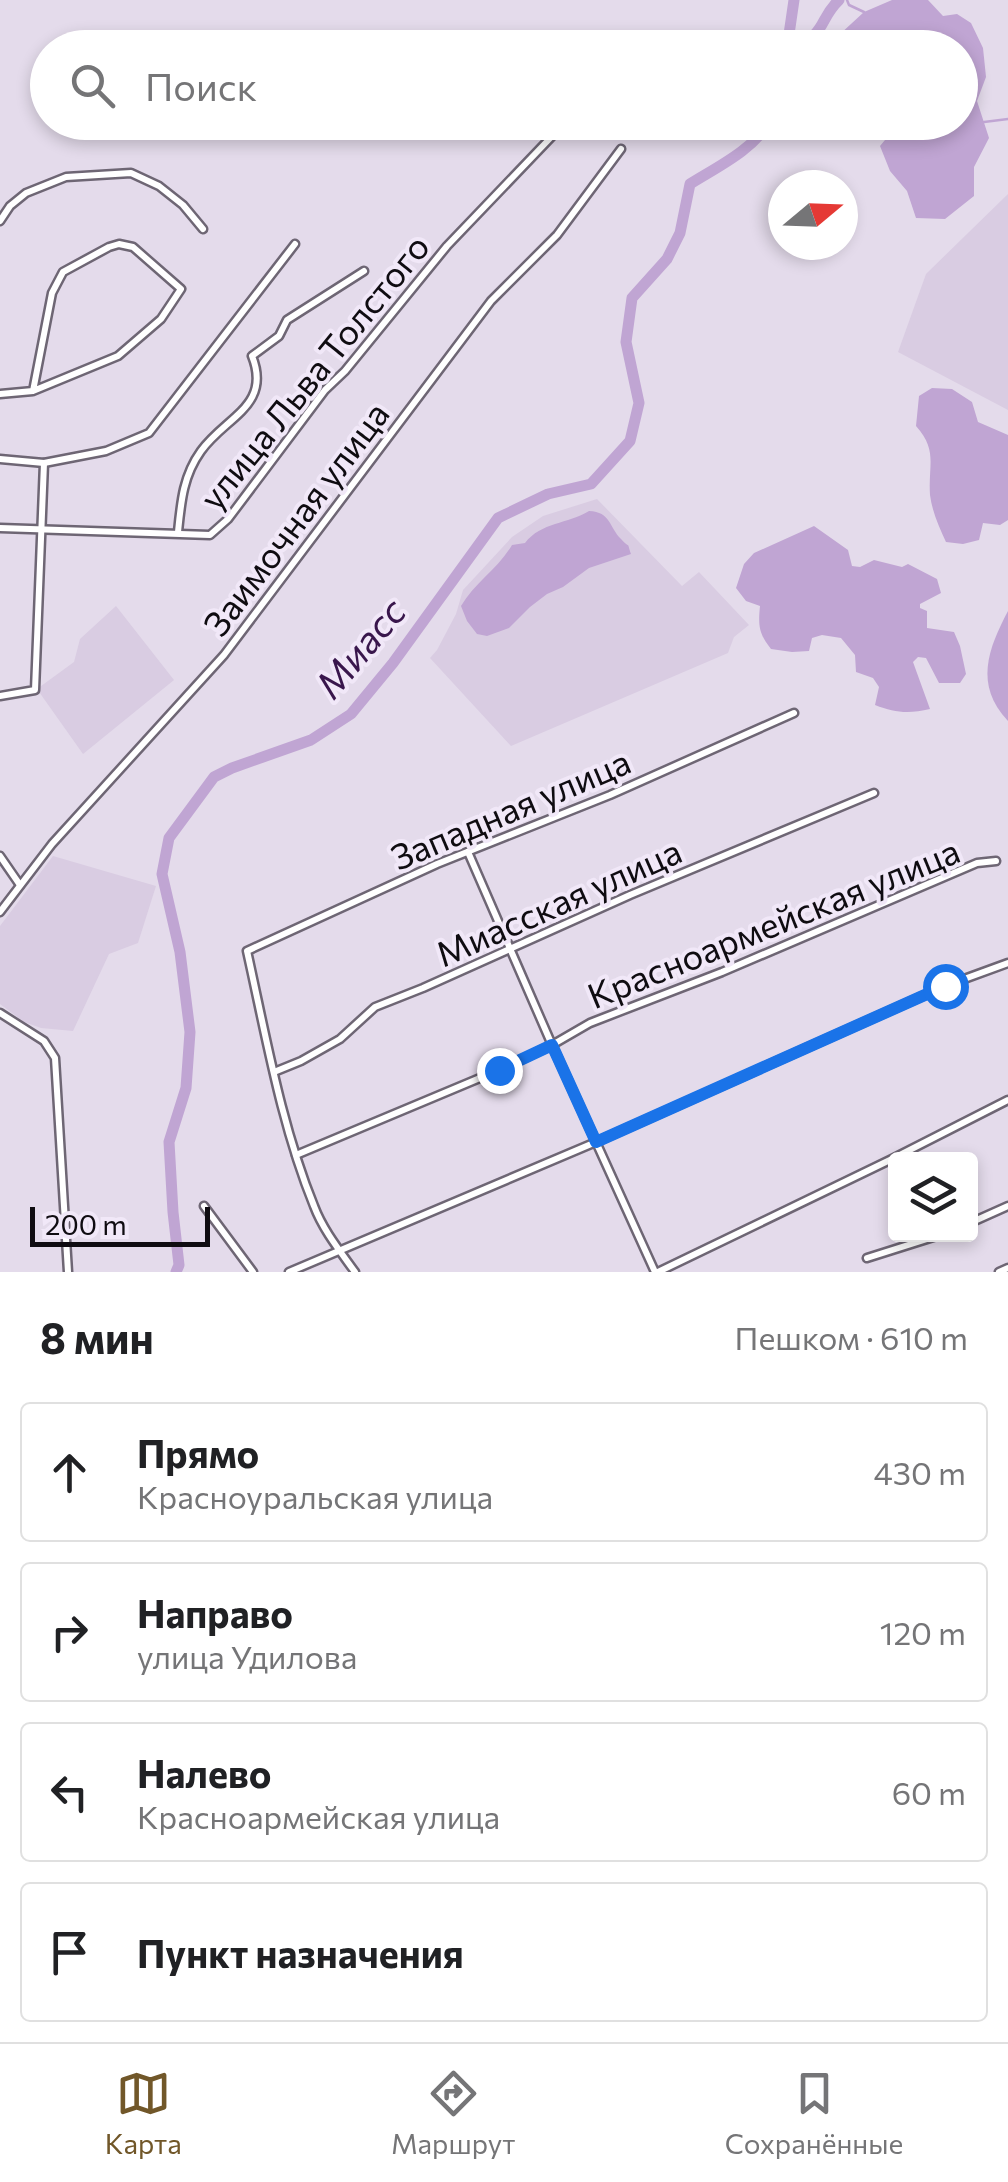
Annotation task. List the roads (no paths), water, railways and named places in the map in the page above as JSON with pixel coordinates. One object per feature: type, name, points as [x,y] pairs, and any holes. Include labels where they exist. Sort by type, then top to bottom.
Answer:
[{"type":"street","name":"улица Льва Толстого","points":[[0,528],[210,534],[228,519],[325,390],[447,246],[548,140]]},
{"type":"street","name":"Заимочная улица","points":[[0,912],[52,844],[224,654],[491,300],[557,235],[621,149]]},
{"type":"street","points":[[0,221],[26,193],[66,177],[131,173],[159,186],[204,229]]},
{"type":"street","points":[[0,394],[33,391],[118,356],[161,319],[180,289],[133,246],[120,244],[63,272],[52,293],[33,391]]},
{"type":"street","points":[[0,459],[44,464],[106,451],[148,433],[296,244]]},
{"type":"street","points":[[178,532],[182,489],[201,450],[247,405],[257,388],[258,372],[252,356],[280,336],[287,320],[364,270]]},
{"type":"street","points":[[0,696],[35,690],[44,464]]},
{"type":"street","name":"Западная улица","points":[[274,1072],[246,951],[794,713]]},
{"type":"street","name":"Миасская улица","points":[[274,1072],[340,1038],[375,1007],[874,793]]},
{"type":"street","points":[[468,852],[656,1272],[1008,1100]]},
{"type":"street","points":[[0,856],[20,885]]},
{"type":"street","name":"Красноармейская улица","points":[[296,1155],[482,1077],[590,1023],[977,864],[996,861]]},
{"type":"street","points":[[289,1272],[1008,962]]},
{"type":"street","points":[[0,1013],[44,1041],[54,1058],[68,1272]]},
{"type":"street","points":[[274,1072],[314,1209],[338,1252],[355,1272]]},
{"type":"street","points":[[204,1206],[253,1272]]},
{"type":"street","points":[[978,1219],[1008,1206]]},
{"type":"street","points":[[868,1258],[917,1242]]},
{"type":"street","points":[[999,1272],[1008,1268]]},
{"type":"waterway","name":"Миасс","points":[[790,30],[794,0]]},
{"type":"waterway","points":[[818,30],[839,0]]},
{"type":"waterway","points":[[847,0],[864,12]]},
{"type":"waterway","points":[[984,122],[1008,119]]},
{"type":"waterway","name":"Миасс","points":[[176,1272],[179,1265],[169,1142],[186,1088],[190,1032],[180,952],[162,874],[169,838],[214,777],[311,740],[351,714],[498,518],[548,494],[591,484],[630,441],[639,403],[626,342],[632,298],[667,259],[680,233],[690,184],[754,140]]}]
